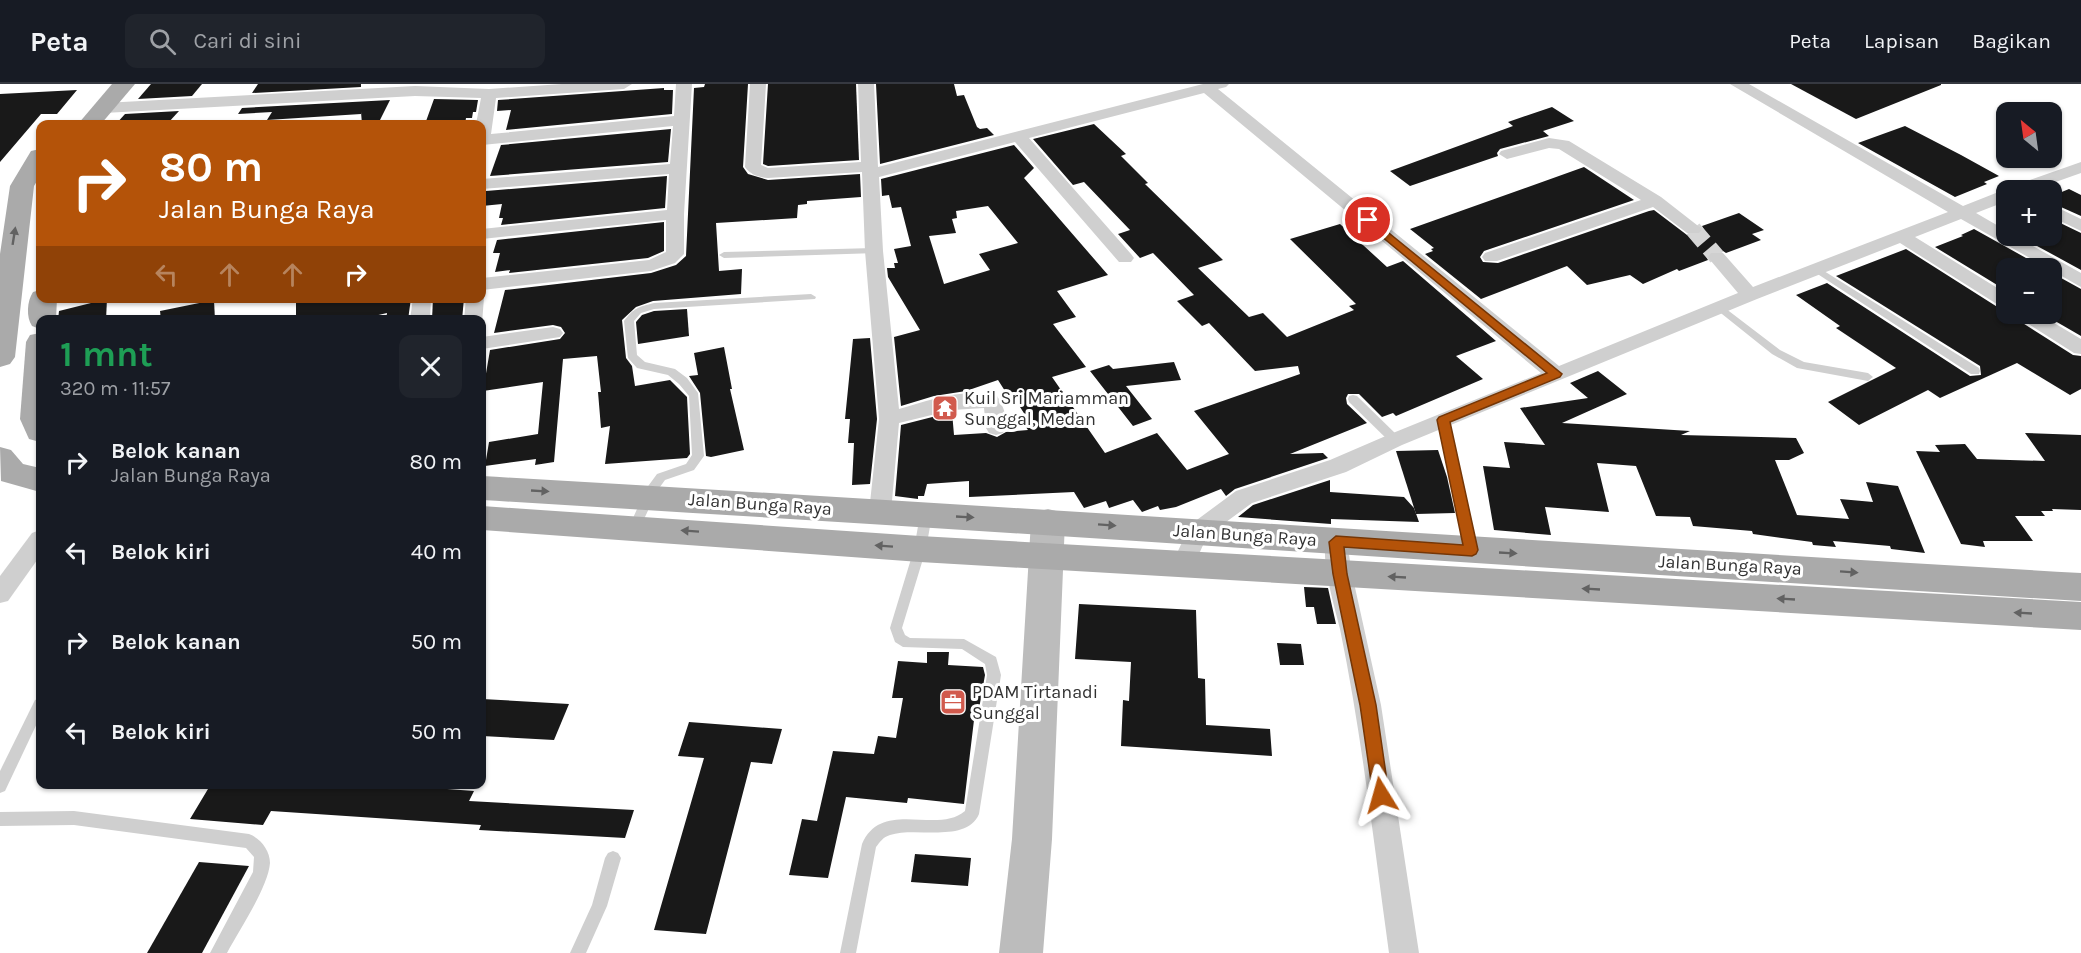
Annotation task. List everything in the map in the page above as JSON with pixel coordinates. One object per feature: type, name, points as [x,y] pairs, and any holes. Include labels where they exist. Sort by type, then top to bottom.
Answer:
[{"type":"main road","points":[[84,120],[100,84]]},
{"type":"main road","points":[[84,120],[124,84]]},
{"type":"main road","points":[[0,357],[22,186],[36,163]]},
{"type":"main road","points":[[36,404],[36,421]]},
{"type":"main road","points":[[0,458],[12,473],[36,479]]},
{"type":"main road","name":"Jalan Bunga Raya","points":[[486,488],[926,515],[1184,564],[1472,550],[2081,587]]},
{"type":"main road","name":"Jalan Bunga Raya","points":[[486,518],[920,549],[1048,538],[1198,531],[1338,558],[1825,601],[2081,616]]},
{"type":"main road","points":[[1021,953],[1032,839],[1048,538]]},
{"type":"main road","points":[[1811,570],[1825,601]]},
{"type":"street","points":[[84,120],[417,87],[489,94],[624,84]]},
{"type":"street","points":[[486,284],[651,265],[669,259],[675,254],[675,214],[684,84]]},
{"type":"street","points":[[758,84],[753,167],[760,172],[781,173],[872,170],[1018,136],[1215,85],[1556,374]]},
{"type":"street","points":[[866,84],[872,170],[874,251],[889,419],[880,512]]},
{"type":"street","points":[[1738,84],[2081,281]]},
{"type":"street","points":[[485,120],[489,94]]},
{"type":"street","points":[[486,139],[682,120]]},
{"type":"street","points":[[1018,136],[1125,258]]},
{"type":"street","points":[[1507,154],[1549,143],[1563,144],[1655,201],[1693,229]]},
{"type":"street","points":[[2046,180],[2081,167]]},
{"type":"street","points":[[486,184],[678,168]]},
{"type":"street","points":[[1184,564],[1198,531],[1244,497],[1338,466],[1443,420],[1750,295],[1996,199]]},
{"type":"street","points":[[1491,257],[1655,201]]},
{"type":"street","points":[[486,234],[675,214]]},
{"type":"street","points":[[2062,216],[2081,226]]},
{"type":"street","points":[[1902,237],[1996,295]]},
{"type":"street","points":[[1718,257],[1750,295]]},
{"type":"street","points":[[2042,324],[2081,348]]},
{"type":"street","points":[[486,342],[553,333]]},
{"type":"street","points":[[889,419],[932,407],[980,400],[990,401],[994,408],[996,428]]},
{"type":"street","points":[[0,594],[36,544]]},
{"type":"street","points":[[1338,558],[1368,705],[1404,953]]},
{"type":"lane","points":[[724,255],[874,251]]},
{"type":"lane","points":[[1816,269],[1975,371]]},
{"type":"lane","points":[[635,527],[661,477],[690,467],[698,456],[694,396],[683,381],[670,372],[641,365],[632,356],[629,321],[632,316],[645,308],[654,306],[812,297]]},
{"type":"lane","points":[[1721,308],[1776,352],[1801,365],[1868,377]]},
{"type":"lane","points":[[1353,399],[1395,440]]},
{"type":"lane","points":[[1443,420],[1472,550]]},
{"type":"lane","points":[[848,953],[869,844],[878,833],[892,826],[955,824],[968,819],[972,814],[994,675],[991,661],[964,644],[908,643],[900,638],[896,628],[920,549],[926,515]]},
{"type":"lane","points":[[0,786],[36,712]]},
{"type":"lane","points":[[0,819],[74,818],[249,841],[258,848],[262,864],[260,873],[257,883],[218,953]]},
{"type":"lane","points":[[578,953],[599,906],[613,858]]},
{"type":"building","points":[[151,84],[202,84],[192,96],[138,99]]},
{"type":"building","points":[[258,84],[361,84],[361,87],[252,93]]},
{"type":"building","points":[[705,84],[748,84],[743,167],[748,174],[768,180],[860,174],[861,197],[807,201],[807,204],[798,205],[797,218],[716,223],[719,271],[742,269],[741,294],[653,301],[636,307],[622,320],[626,358],[632,366],[635,386],[670,380],[687,397],[690,454],[687,458],[605,464],[610,426],[601,428],[598,392],[601,392],[597,356],[563,359],[554,462],[535,465],[536,459],[486,466],[489,442],[538,434],[543,382],[486,391],[490,350],[560,339],[565,333],[561,327],[553,325],[494,333],[505,290],[651,273],[676,265],[686,256],[694,88],[704,87]]},
{"type":"building","points":[[768,84],[856,84],[859,160],[768,166],[763,164]]},
{"type":"building","points":[[876,84],[954,84],[957,96],[964,95],[977,127],[987,128],[994,135],[880,164]]},
{"type":"building","points":[[1791,84],[1941,84],[1941,85],[1856,119]]},
{"type":"building","points":[[664,88],[664,90],[673,90],[672,114],[506,130],[511,110],[497,111],[498,100]]},
{"type":"building","points":[[77,90],[57,114],[41,114],[0,162],[0,94]]},
{"type":"building","points":[[434,99],[478,100],[476,112],[473,112],[472,118],[426,120]]},
{"type":"building","points":[[390,100],[380,120],[362,120],[361,112],[361,114],[267,120],[272,112],[238,114],[242,108]]},
{"type":"building","points":[[1552,107],[1574,121],[1543,131],[1549,136],[1500,149],[1498,156],[1410,186],[1390,171],[1513,126],[1508,122]]},
{"type":"building","points":[[179,111],[171,120],[120,120],[125,114]]},
{"type":"building","points":[[1094,124],[1126,154],[1121,156],[1148,183],[1145,184],[1223,260],[1198,268],[1249,317],[1263,313],[1287,337],[1354,310],[1349,306],[1356,304],[1290,239],[1340,224],[1387,267],[1403,261],[1496,341],[1456,356],[1483,379],[1396,416],[1393,413],[1382,417],[1359,394],[1348,394],[1347,404],[1367,423],[1290,454],[1323,453],[1328,458],[1235,489],[1226,496],[1221,489],[1176,507],[1160,510],[1158,506],[1142,512],[1133,500],[1109,508],[1106,501],[1084,508],[1074,492],[969,497],[969,481],[927,484],[924,496],[918,496],[918,499],[895,496],[901,425],[952,412],[954,435],[986,433],[997,437],[1006,432],[1028,430],[1023,423],[1029,421],[1009,390],[1005,391],[998,380],[966,391],[934,396],[901,406],[894,337],[920,330],[888,277],[887,268],[895,268],[894,263],[898,263],[894,249],[911,246],[901,207],[892,208],[889,195],[882,196],[881,179],[1014,145],[1034,168],[1024,178],[1108,275],[1057,291],[1076,317],[1053,324],[1086,367],[1052,377],[1105,453],[1157,433],[1187,470],[1229,454],[1194,411],[1300,374],[1298,366],[1255,371],[1209,323],[1202,326],[1177,301],[1194,295],[1153,253],[1140,258],[1118,234],[1130,230],[1084,182],[1073,185],[1033,139]],"holes":[[[988,206],[1018,243],[979,254],[990,270],[944,284],[929,236],[956,233],[952,219],[957,218],[956,211]]]},
{"type":"building","points":[[1905,126],[1999,176],[1984,182],[1987,184],[1955,197],[1858,143]]},
{"type":"building","points":[[671,129],[668,162],[490,176],[501,145]]},
{"type":"building","points":[[1584,167],[1634,200],[1484,251],[1480,257],[1483,262],[1498,263],[1654,210],[1687,235],[1699,235],[1704,230],[1702,226],[1739,213],[1764,230],[1752,234],[1761,240],[1726,253],[1711,251],[1706,256],[1708,260],[1679,271],[1677,269],[1643,284],[1630,275],[1587,285],[1567,266],[1481,299],[1425,254],[1433,251],[1431,249],[1434,248],[1410,229]]},
{"type":"building","points":[[667,176],[665,208],[501,225],[503,218],[499,218],[502,204],[486,206],[486,191]]},
{"type":"building","points":[[2069,189],[2081,195],[2081,216],[2062,207],[2062,192]]},
{"type":"building","points":[[664,222],[664,251],[648,258],[509,273],[510,270],[495,272],[500,253],[493,253],[497,240]]},
{"type":"building","points":[[2062,224],[2081,233],[2081,270],[2037,246],[2062,246]]},
{"type":"building","points":[[1974,229],[1996,241],[1996,246],[2005,246],[2026,258],[1996,258],[1996,284],[1935,247],[1963,236],[1961,235]]},
{"type":"building","points":[[1906,249],[1996,306],[1996,324],[2024,324],[2073,355],[2081,356],[2081,389],[2070,395],[2017,363],[1940,398],[1928,390],[1859,425],[1828,402],[1896,368],[1836,328],[1840,326],[1796,295],[1827,283],[1970,376],[1981,375],[1980,366],[1836,276]]},
{"type":"building","points":[[2062,279],[2081,289],[2081,336],[2060,324]]},
{"type":"building","points":[[91,303],[107,303],[106,315],[59,315],[59,311]]},
{"type":"building","points":[[199,303],[214,303],[215,315],[160,315],[160,311]]},
{"type":"building","points":[[296,303],[410,303],[409,315],[387,315],[387,313],[378,315],[296,315]]},
{"type":"building","points":[[433,303],[464,303],[462,315],[432,315]]},
{"type":"building","points":[[687,309],[689,336],[638,344],[636,322],[642,315],[654,311]]},
{"type":"building","points":[[870,338],[877,419],[870,484],[852,485],[854,443],[848,443],[850,419],[845,419],[853,339]]},
{"type":"building","points":[[724,347],[732,389],[730,389],[744,450],[711,457],[706,456],[700,393],[689,376],[698,375],[694,353]]},
{"type":"building","points":[[1174,362],[1181,380],[1126,386],[1152,419],[1133,426],[1090,371],[1109,365],[1113,369]]},
{"type":"building","points":[[1598,371],[1627,394],[1562,423],[1690,431],[1681,435],[1796,438],[1804,453],[1789,460],[1775,460],[1797,515],[1849,519],[1840,499],[1873,502],[1866,482],[1898,486],[1925,553],[1891,549],[1890,546],[1833,541],[1836,547],[1813,545],[1812,542],[1753,534],[1752,531],[1693,526],[1690,517],[1656,516],[1636,466],[1597,463],[1609,512],[1545,507],[1551,535],[1494,530],[1483,466],[1510,468],[1504,442],[1545,445],[1520,408],[1588,398],[1570,383]]},
{"type":"building","points":[[2025,433],[2081,435],[2081,510],[2052,509],[2053,511],[2041,511],[2045,516],[2015,516],[2033,541],[1983,541],[1985,547],[1961,544],[1916,451],[1940,452],[1935,445],[1965,444],[1977,459],[2045,461]]},
{"type":"building","points":[[1438,450],[1455,513],[1416,514],[1396,451]]},
{"type":"building","points":[[1330,480],[1330,492],[1404,497],[1414,508],[1419,522],[1331,519],[1331,524],[1238,517],[1253,505]]},
{"type":"building","points":[[1304,587],[1328,588],[1336,624],[1317,624],[1314,607],[1306,607]]},
{"type":"building","points":[[1079,604],[1196,610],[1198,678],[1205,679],[1206,725],[1270,729],[1272,756],[1121,746],[1123,700],[1129,701],[1131,662],[1075,659]]},
{"type":"building","points":[[1277,643],[1301,644],[1304,665],[1280,665]]},
{"type":"building","points":[[927,652],[949,652],[948,665],[983,667],[985,675],[977,720],[974,720],[964,804],[908,798],[907,803],[846,797],[828,878],[789,875],[802,819],[817,821],[833,751],[874,754],[878,736],[896,738],[903,698],[892,698],[898,661],[927,663]]},
{"type":"building","points":[[486,699],[569,704],[554,740],[486,736]]},
{"type":"building","points":[[689,722],[782,729],[772,764],[751,762],[706,934],[654,930],[704,758],[678,756]]},
{"type":"building","points":[[208,789],[447,789],[474,791],[469,801],[634,810],[625,838],[479,830],[481,825],[271,811],[263,825],[190,819]]},
{"type":"building","points":[[915,854],[971,858],[968,886],[911,882]]},
{"type":"building","points":[[199,862],[249,866],[202,953],[147,953]]},
{"type":"tunnel","points":[[1693,229],[1717,257]]},
{"type":"place","name":"Kuil Sri Mariamman Sunggal, Medan","points":[[945,408]]},
{"type":"place","name":"PDAM Tirtanadi Sunggal","points":[[953,702]]},
{"type":"route","points":[[1368,220],[1556,374],[1443,420],[1472,550],[1336,542],[1340,574],[1368,705],[1381,795]]}]
